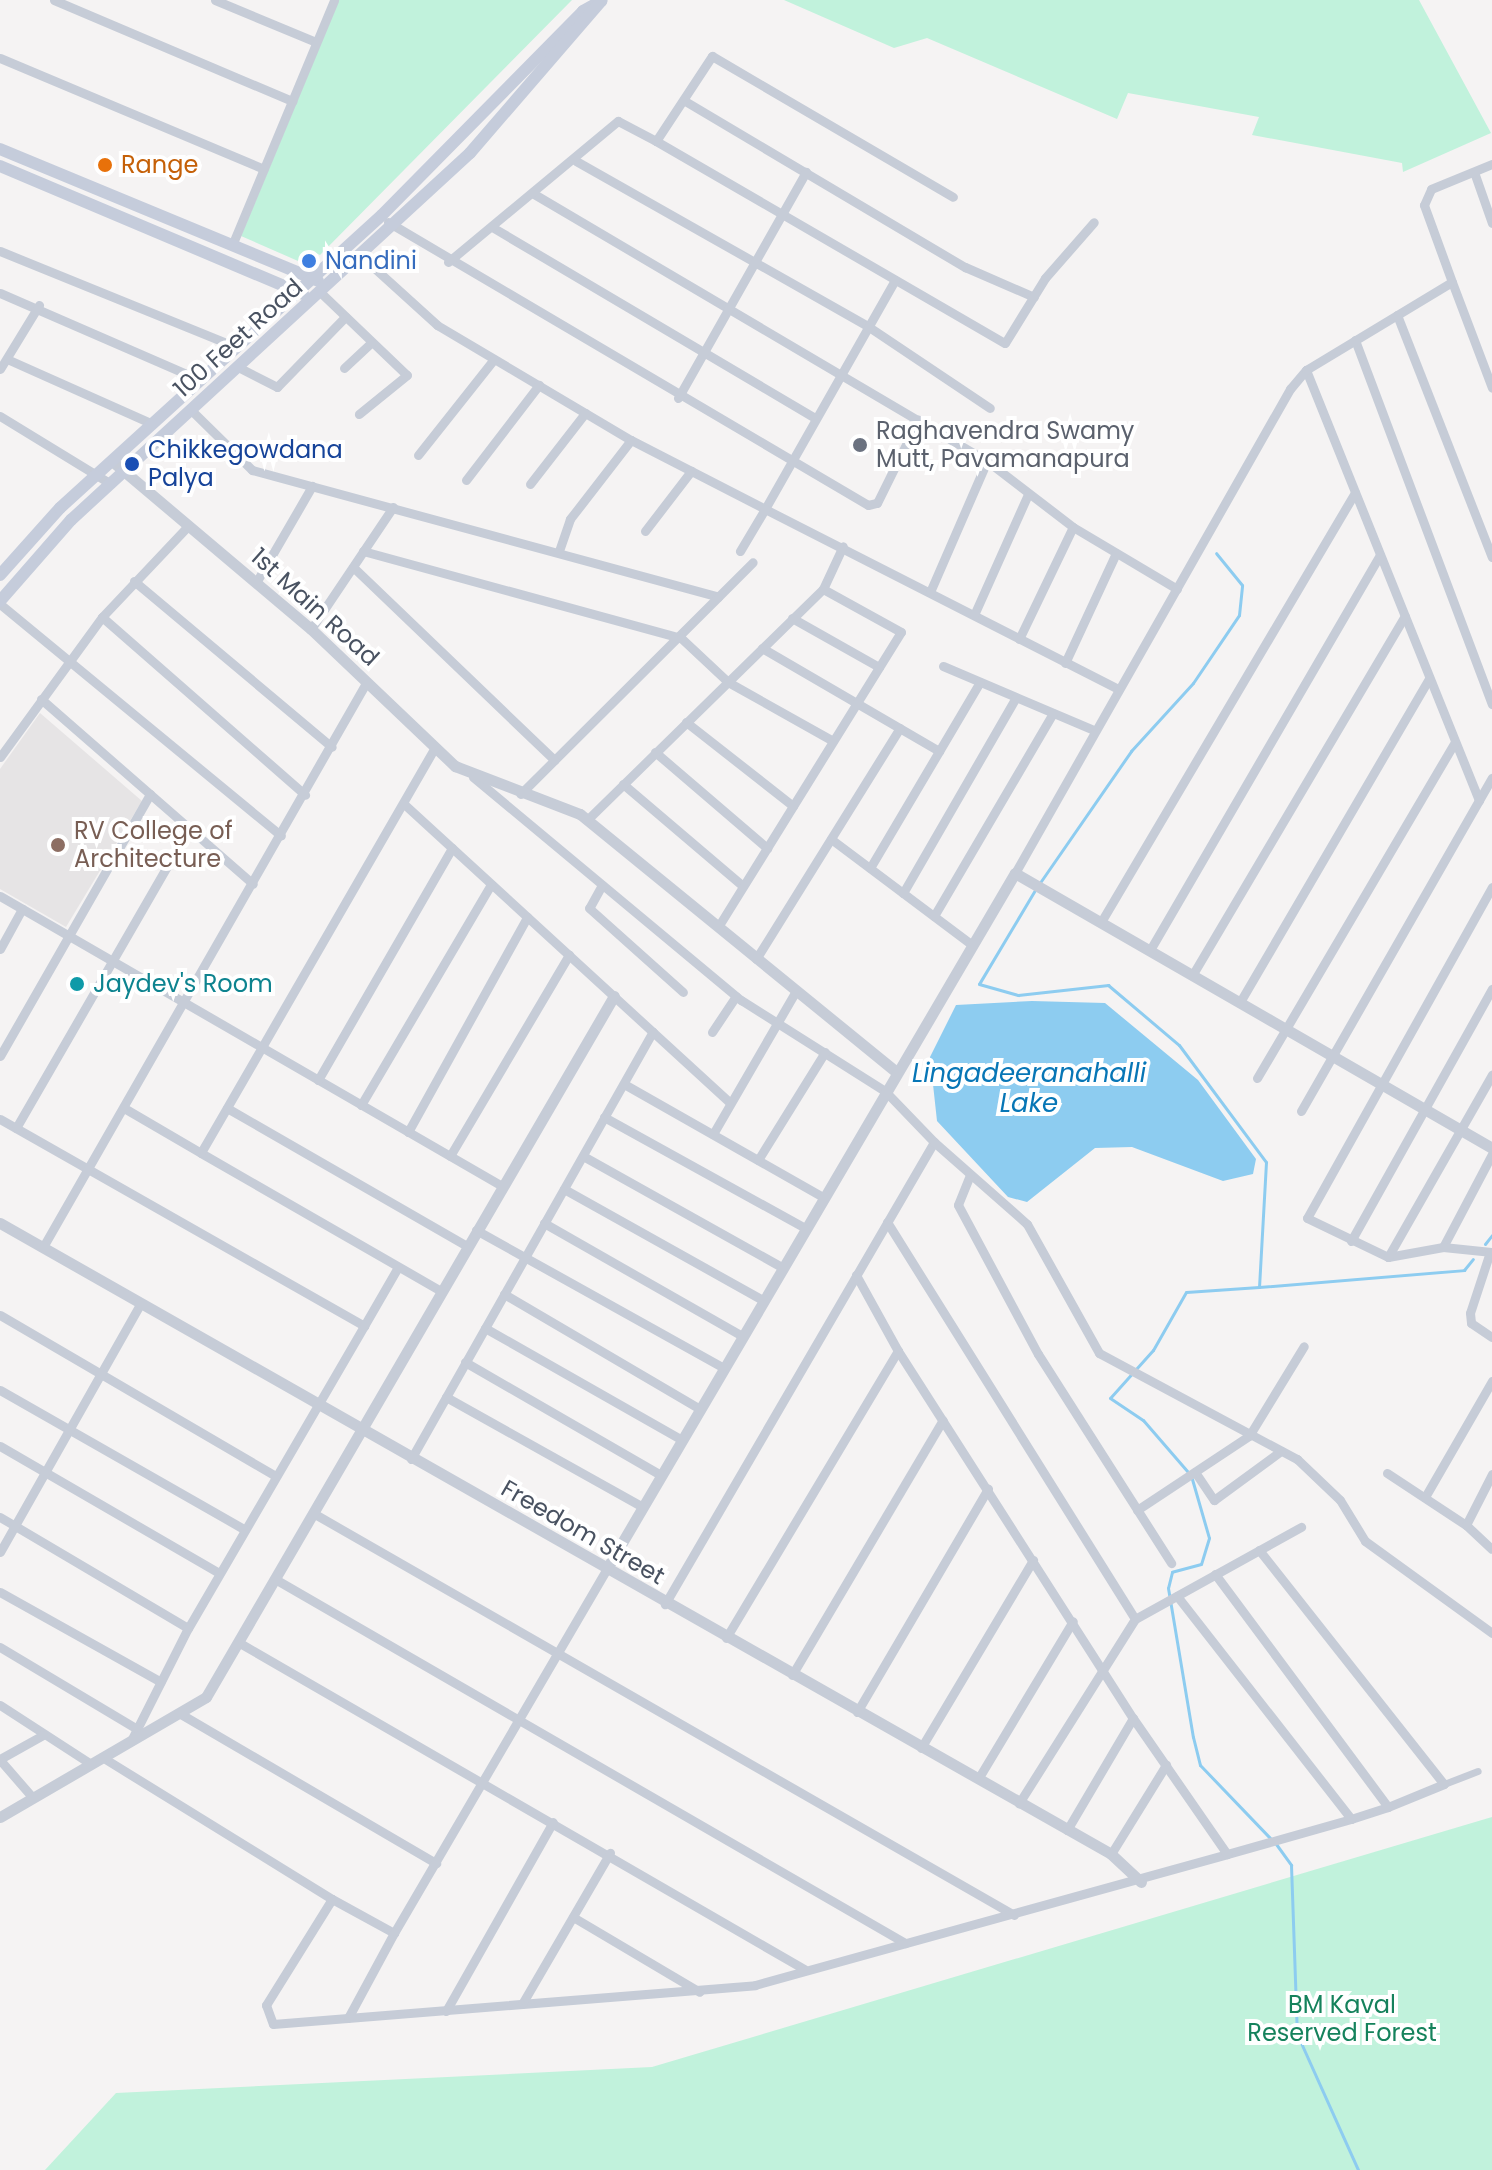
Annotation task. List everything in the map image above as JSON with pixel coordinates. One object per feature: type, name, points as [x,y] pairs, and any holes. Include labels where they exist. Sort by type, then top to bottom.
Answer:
[{"type":"main road","name":"100 Feet Road","points":[[0,575],[151,423],[380,216],[583,11],[602,1]]},
{"type":"main road","name":"100 Feet Road","points":[[0,602],[111,484],[361,256],[480,142],[602,1]]},
{"type":"main road","points":[[0,149],[313,278],[321,292],[298,292],[0,166]]},
{"type":"main road","points":[[101,209],[108,192]]},
{"type":"street","points":[[54,0],[292,101]]},
{"type":"street","points":[[215,0],[316,42]]},
{"type":"street","points":[[233,243],[334,0]]},
{"type":"street","points":[[656,141],[712,56],[953,197]]},
{"type":"street","points":[[0,58],[264,169]]},
{"type":"street","points":[[685,101],[965,267],[1034,297]]},
{"type":"street","points":[[448,262],[576,161],[618,121],[1005,343],[1034,297],[1094,222]]},
{"type":"street","points":[[576,161],[866,325],[990,408]]},
{"type":"street","points":[[1492,164],[1431,189],[1424,205],[1492,388]]},
{"type":"street","points":[[678,398],[806,172]]},
{"type":"street","points":[[1474,172],[1492,223]]},
{"type":"street","points":[[534,194],[730,306],[987,461],[1073,527],[1177,589]]},
{"type":"street","points":[[380,216],[448,262],[789,464],[873,505],[918,420]]},
{"type":"street","points":[[492,227],[815,418]]},
{"type":"street","points":[[0,251],[237,347]]},
{"type":"street","points":[[361,256],[437,325],[631,440],[1119,689]]},
{"type":"street","points":[[740,551],[866,325],[895,280]]},
{"type":"street","points":[[348,2018],[394,1933],[1306,370],[1452,282]]},
{"type":"street","points":[[321,292],[407,377],[359,414]]},
{"type":"street","points":[[0,293],[39,305],[200,380]]},
{"type":"street","points":[[0,369],[39,305]]},
{"type":"street","points":[[1397,315],[1492,557]]},
{"type":"street","points":[[238,367],[277,387],[345,317]]},
{"type":"street","points":[[1355,340],[1492,704]]},
{"type":"street","points":[[344,368],[371,343]]},
{"type":"street","points":[[7,359],[151,423]]},
{"type":"street","points":[[418,455],[494,359]]},
{"type":"street","points":[[1306,370],[1479,801]]},
{"type":"street","points":[[466,480],[539,385]]},
{"type":"street","points":[[191,410],[252,470],[559,551],[718,597]]},
{"type":"street","points":[[530,484],[585,413]]},
{"type":"street","points":[[0,416],[111,484]]},
{"type":"street","points":[[559,551],[570,519],[631,440]]},
{"type":"street","name":"1st Main Road","points":[[112,461],[311,629],[434,749],[473,777],[587,820],[896,1072]]},
{"type":"street","points":[[930,592],[987,461]]},
{"type":"street","points":[[645,531],[691,471]]},
{"type":"street","points":[[257,581],[312,486]]},
{"type":"street","points":[[1101,922],[1355,493]]},
{"type":"street","points":[[974,615],[1028,494]]},
{"type":"street","points":[[311,629],[393,507]]},
{"type":"street","points":[[0,757],[69,658],[102,617],[188,526]]},
{"type":"street","points":[[1019,639],[1073,527]]},
{"type":"street","points":[[587,820],[823,589],[843,546]]},
{"type":"street","points":[[363,551],[681,638],[728,682],[833,741]]},
{"type":"street","points":[[1065,663],[1116,553]]},
{"type":"street","points":[[1150,950],[1380,555]]},
{"type":"street","points":[[520,794],[681,638],[753,562]]},
{"type":"street","points":[[353,567],[554,760]]},
{"type":"street","points":[[134,581],[332,747]]},
{"type":"street","points":[[718,927],[901,632],[823,589]]},
{"type":"street","points":[[0,602],[281,836]]},
{"type":"street","points":[[1193,974],[1405,616]]},
{"type":"street","points":[[102,617],[305,795]]},
{"type":"street","points":[[792,618],[879,667]]},
{"type":"street","points":[[762,648],[939,751]]},
{"type":"street","points":[[943,666],[1094,730]]},
{"type":"street","points":[[1240,1002],[1429,678]]},
{"type":"street","points":[[870,868],[980,682]]},
{"type":"street","points":[[43,1247],[305,795],[366,683]]},
{"type":"street","points":[[903,893],[1016,697]]},
{"type":"street","points":[[41,699],[253,884]]},
{"type":"street","points":[[934,916],[1053,713]]},
{"type":"street","points":[[686,722],[793,806]]},
{"type":"street","points":[[756,959],[900,728]]},
{"type":"street","points":[[1257,1078],[1455,742]]},
{"type":"street","points":[[201,1153],[434,749]]},
{"type":"street","points":[[655,752],[767,848]]},
{"type":"street","points":[[473,777],[736,996],[776,1025],[885,1091],[934,1142],[1027,1224],[1099,1353],[1281,1451],[1340,1500],[1365,1541],[1492,1633]]},
{"type":"street","points":[[1301,1111],[1492,778]]},
{"type":"street","points":[[623,784],[743,886]]},
{"type":"street","points":[[0,1056],[150,794]]},
{"type":"street","points":[[404,804],[730,1103]]},
{"type":"street","points":[[16,1128],[189,828]]},
{"type":"street","points":[[831,839],[972,945]]},
{"type":"street","points":[[318,1080],[452,848]]},
{"type":"street","points":[[1015,873],[1492,1148]]},
{"type":"street","points":[[361,1105],[491,884]]},
{"type":"street","points":[[602,885],[589,908],[683,992]]},
{"type":"street","points":[[1492,887],[1307,1218],[1388,1257],[1443,1247],[1491,1252],[1470,1313],[1471,1323],[1492,1337]]},
{"type":"street","points":[[0,896],[502,1186]]},
{"type":"street","points":[[0,949],[22,909]]},
{"type":"street","points":[[408,1132],[527,917]]},
{"type":"street","points":[[450,1156],[569,955]]},
{"type":"street","points":[[1351,1241],[1492,989]]},
{"type":"street","points":[[713,1134],[796,991]]},
{"type":"street","points":[[0,1817],[206,1697],[614,996]]},
{"type":"street","points":[[712,1032],[736,996]]},
{"type":"street","points":[[411,1459],[653,1032]]},
{"type":"street","points":[[758,1160],[825,1052]]},
{"type":"street","points":[[1388,1257],[1492,1075]]},
{"type":"street","points":[[624,1084],[823,1197]]},
{"type":"street","points":[[124,1108],[441,1291]]},
{"type":"street","points":[[227,1108],[467,1246]]},
{"type":"street","points":[[604,1117],[805,1228]]},
{"type":"street","points":[[0,1119],[364,1326]]},
{"type":"street","points":[[665,1604],[934,1142]]},
{"type":"street","points":[[1443,1247],[1492,1154]]},
{"type":"street","points":[[583,1156],[782,1267]]},
{"type":"street","points":[[970,1175],[958,1205],[1038,1354],[1171,1563]]},
{"type":"street","points":[[564,1189],[763,1300]]},
{"type":"street","points":[[887,1222],[1135,1619]]},
{"type":"street","name":"Freedom Street","points":[[0,1223],[665,1604],[1111,1854],[1141,1882]]},
{"type":"street","points":[[544,1223],[742,1336]]},
{"type":"street","points":[[476,1230],[724,1368]]},
{"type":"street","points":[[131,1741],[188,1628],[398,1267]]},
{"type":"street","points":[[856,1275],[898,1351],[1133,1718],[1227,1854]]},
{"type":"street","points":[[504,1294],[700,1409]]},
{"type":"street","points":[[0,1552],[140,1305]]},
{"type":"street","points":[[0,1315],[275,1476]]},
{"type":"street","points":[[485,1328],[682,1440]]},
{"type":"street","points":[[1137,1510],[1249,1436],[1304,1346]]},
{"type":"street","points":[[726,1638],[898,1351]]},
{"type":"street","points":[[465,1362],[661,1475]]},
{"type":"street","points":[[1425,1497],[1492,1381]]},
{"type":"street","points":[[0,1390],[244,1529]]},
{"type":"street","points":[[446,1397],[643,1507]]},
{"type":"street","points":[[792,1675],[943,1420]]},
{"type":"street","points":[[0,1446],[219,1573]]},
{"type":"street","points":[[1195,1472],[1214,1500],[1281,1451]]},
{"type":"street","points":[[1387,1473],[1466,1525],[1492,1549]]},
{"type":"street","points":[[1466,1525],[1492,1474]]},
{"type":"street","points":[[857,1712],[988,1489]]},
{"type":"street","points":[[313,1513],[1014,1915]]},
{"type":"street","points":[[0,1517],[188,1628]]},
{"type":"street","points":[[1019,1803],[1135,1619],[1301,1527]]},
{"type":"street","points":[[1259,1550],[1444,1784]]},
{"type":"street","points":[[921,1748],[1033,1560]]},
{"type":"street","points":[[1215,1574],[1388,1807]]},
{"type":"street","points":[[275,1579],[905,1943]]},
{"type":"street","points":[[0,1592],[161,1682]]},
{"type":"street","points":[[1177,1596],[1351,1819]]},
{"type":"street","points":[[978,1779],[1073,1621]]},
{"type":"street","points":[[238,1642],[482,1784],[610,1853],[804,1969]]},
{"type":"street","points":[[0,1647],[137,1729]]},
{"type":"street","points":[[0,1705],[91,1764]]},
{"type":"street","points":[[179,1713],[436,1863]]},
{"type":"street","points":[[1067,1830],[1133,1718]]},
{"type":"street","points":[[33,1798],[0,1760],[43,1735]]},
{"type":"street","points":[[102,1757],[332,1899],[394,1933]]},
{"type":"street","points":[[1111,1854],[1166,1765]]},
{"type":"street","points":[[332,1899],[266,2005],[267,2020],[348,2018],[700,1992],[804,1969],[1141,1882],[1388,1807],[1478,1771]]},
{"type":"street","points":[[446,2011],[553,1822]]},
{"type":"street","points":[[522,2004],[610,1853]]},
{"type":"street","points":[[573,1917],[700,1992]]},
{"type":"shaded area","name":"RV College of Architecture","points":[[40,713],[142,801],[66,927],[0,889],[0,769]]},
{"type":"green space","points":[[339,0],[572,0],[320,255],[309,250],[298,261],[241,236]]},
{"type":"green space","points":[[784,0],[1419,0],[1491,133],[1403,172],[1402,163],[1252,135],[1259,117],[1128,93],[1117,119],[927,38],[894,48]]},
{"type":"green space","name":"BM Kaval Reserved Forest","points":[[1492,1817],[1492,2170],[45,2170],[116,2093],[652,2067]]},
{"type":"water","name":"Lingadeeranahalli Lake","points":[[1032,1001],[1105,1003],[1198,1080],[1256,1159],[1253,1174],[1223,1181],[1132,1147],[1095,1148],[1027,1202],[1008,1197],[937,1121],[930,1057],[956,1005]]},
{"type":"waterway","points":[[1039,884],[1131,751],[1193,683],[1239,615],[1242,585],[1216,553]]},
{"type":"waterway","points":[[1035,890],[979,984],[1018,995],[1108,985],[1179,1045],[1266,1162],[1259,1287],[1186,1292],[1153,1350],[1110,1398],[1143,1420],[1188,1472]]},
{"type":"waterway","points":[[1485,1244],[1492,1235]]},
{"type":"waterway","points":[[1259,1287],[1464,1270],[1473,1259]]},
{"type":"waterway","points":[[1192,1479],[1209,1538],[1201,1564],[1172,1572],[1168,1588],[1193,1737],[1200,1765],[1270,1838]]},
{"type":"waterway","points":[[1276,1844],[1291,1865],[1297,2034],[1358,2170]]},
{"type":"place","name":"Range","points":[[105,165]]},
{"type":"place","name":"Nandini","points":[[309,261]]},
{"type":"place","name":"Raghavendra Swamy Mutt, Pavamanapura","points":[[860,445]]},
{"type":"place","name":"Chikkegowdana Palya","points":[[132,464]]},
{"type":"place","name":"RV College of Architecture","points":[[58,845]]},
{"type":"place","name":"Jaydev's Room","points":[[77,984]]}]
